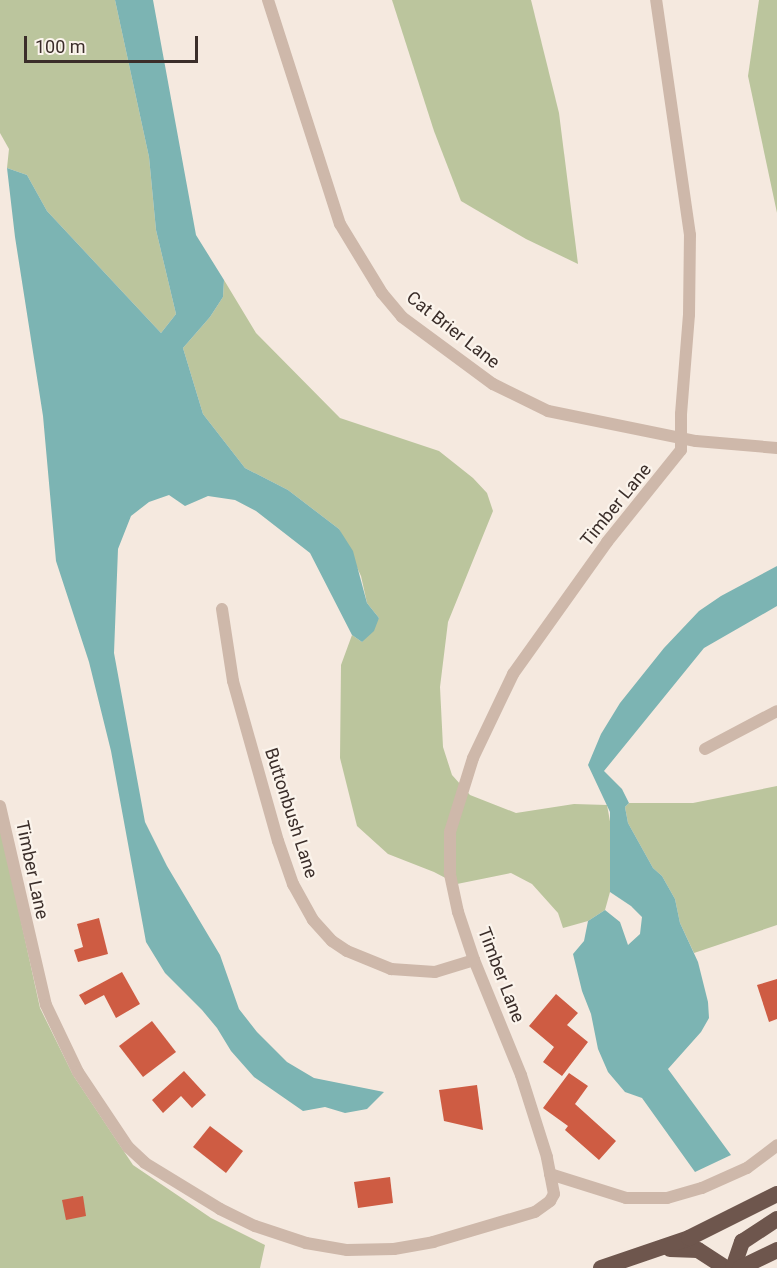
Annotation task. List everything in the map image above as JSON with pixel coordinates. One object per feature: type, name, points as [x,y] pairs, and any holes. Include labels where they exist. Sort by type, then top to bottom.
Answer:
[{"type":"highway","points":[[601,1268],[698,1234],[777,1194]]},
{"type":"highway","points":[[733,1268],[742,1242],[777,1219]]},
{"type":"highway","points":[[655,1250],[698,1250],[726,1268]]},
{"type":"highway","points":[[740,1268],[777,1250]]},
{"type":"street","name":"Cat Brier Lane","points":[[268,0],[340,224],[393,307],[452,355],[525,402],[574,418],[681,438],[777,448]]},
{"type":"street","name":"Timber Lane","points":[[0,806],[46,1005],[78,1072],[128,1148],[145,1163],[210,1204],[255,1226],[306,1243],[361,1250],[394,1249],[433,1242],[535,1212],[550,1202],[554,1194],[550,1174],[521,1076],[474,960],[458,912],[449,853],[452,822],[473,758],[500,699],[528,650],[607,542],[681,450],[689,304],[690,235],[656,0]]},
{"type":"street","name":"Buttonbush Lane","points":[[222,609],[233,681],[278,841],[293,884],[313,920],[332,941],[347,951],[391,969],[435,972],[474,960]]},
{"type":"street","points":[[705,749],[777,711]]},
{"type":"street","points":[[550,1174],[626,1198],[667,1198],[702,1188],[747,1168],[777,1145]]},
{"type":"green space","points":[[0,0],[115,0],[149,157],[156,230],[176,314],[161,333],[47,211],[27,175],[7,168],[9,149],[0,133]]},
{"type":"green space","points":[[392,0],[531,0],[559,113],[578,264],[526,239],[461,201],[434,131]]},
{"type":"green space","points":[[759,0],[777,0],[777,213],[748,76]]},
{"type":"green space","points":[[224,280],[256,333],[340,418],[439,451],[473,478],[487,493],[493,511],[448,622],[440,687],[443,747],[452,775],[470,795],[516,813],[574,804],[607,805],[611,827],[610,892],[605,910],[588,921],[563,928],[558,913],[532,884],[511,873],[457,884],[434,872],[388,854],[357,826],[340,758],[341,665],[352,635],[362,642],[379,618],[367,603],[361,576],[339,529],[288,490],[245,468],[203,414],[183,348],[210,317],[223,297]]},
{"type":"green space","points":[[777,786],[777,925],[694,953],[680,923],[675,899],[662,876],[653,868],[628,823],[625,807],[629,803],[693,803]]},
{"type":"green space","points":[[0,825],[40,1008],[73,1075],[133,1165],[211,1218],[265,1245],[260,1268],[0,1268]]},
{"type":"water","points":[[115,0],[153,0],[196,235],[224,280],[223,297],[210,317],[183,348],[203,414],[245,468],[288,490],[339,529],[353,551],[367,603],[379,618],[374,631],[362,642],[352,635],[310,553],[256,511],[235,500],[208,496],[185,506],[169,495],[149,502],[131,516],[118,549],[114,653],[145,822],[167,866],[220,955],[239,1009],[257,1032],[287,1062],[314,1078],[384,1092],[367,1109],[345,1113],[325,1107],[303,1111],[254,1077],[231,1051],[217,1028],[202,1010],[165,973],[146,942],[111,751],[89,662],[56,561],[43,416],[15,237],[7,168],[27,175],[47,211],[161,333],[176,314],[156,230],[149,157]]},
{"type":"water","points":[[777,566],[777,606],[704,648],[604,771],[622,789],[629,803],[625,807],[628,823],[653,868],[662,876],[675,899],[680,923],[698,962],[708,1002],[709,1018],[701,1032],[668,1069],[731,1155],[695,1172],[642,1098],[625,1092],[608,1072],[598,1049],[591,1014],[582,991],[573,954],[584,941],[588,921],[605,910],[620,922],[628,945],[640,934],[642,917],[631,906],[610,892],[610,812],[588,765],[601,734],[620,703],[664,648],[699,611],[721,596]]},
{"type":"building","points":[[99,918],[108,954],[78,962],[74,950],[83,947],[77,924]]},
{"type":"building","points":[[122,972],[140,1004],[116,1018],[104,995],[85,1005],[79,995]]},
{"type":"building","points":[[777,979],[777,1019],[769,1022],[757,985]]},
{"type":"building","points":[[556,994],[578,1013],[567,1025],[588,1042],[562,1076],[543,1062],[554,1047],[529,1026]]},
{"type":"building","points":[[152,1021],[176,1052],[143,1077],[119,1046]]},
{"type":"building","points":[[184,1071],[206,1095],[192,1108],[181,1096],[163,1113],[152,1100]]},
{"type":"building","points":[[569,1073],[588,1086],[575,1104],[616,1141],[599,1160],[565,1130],[568,1126],[543,1108]]},
{"type":"building","points":[[477,1085],[483,1130],[444,1121],[439,1090]]},
{"type":"building","points":[[210,1126],[243,1151],[226,1173],[193,1147]]},
{"type":"building","points":[[390,1177],[393,1203],[358,1208],[354,1182]]},
{"type":"building","points":[[83,1196],[86,1216],[66,1220],[62,1200]]}]
